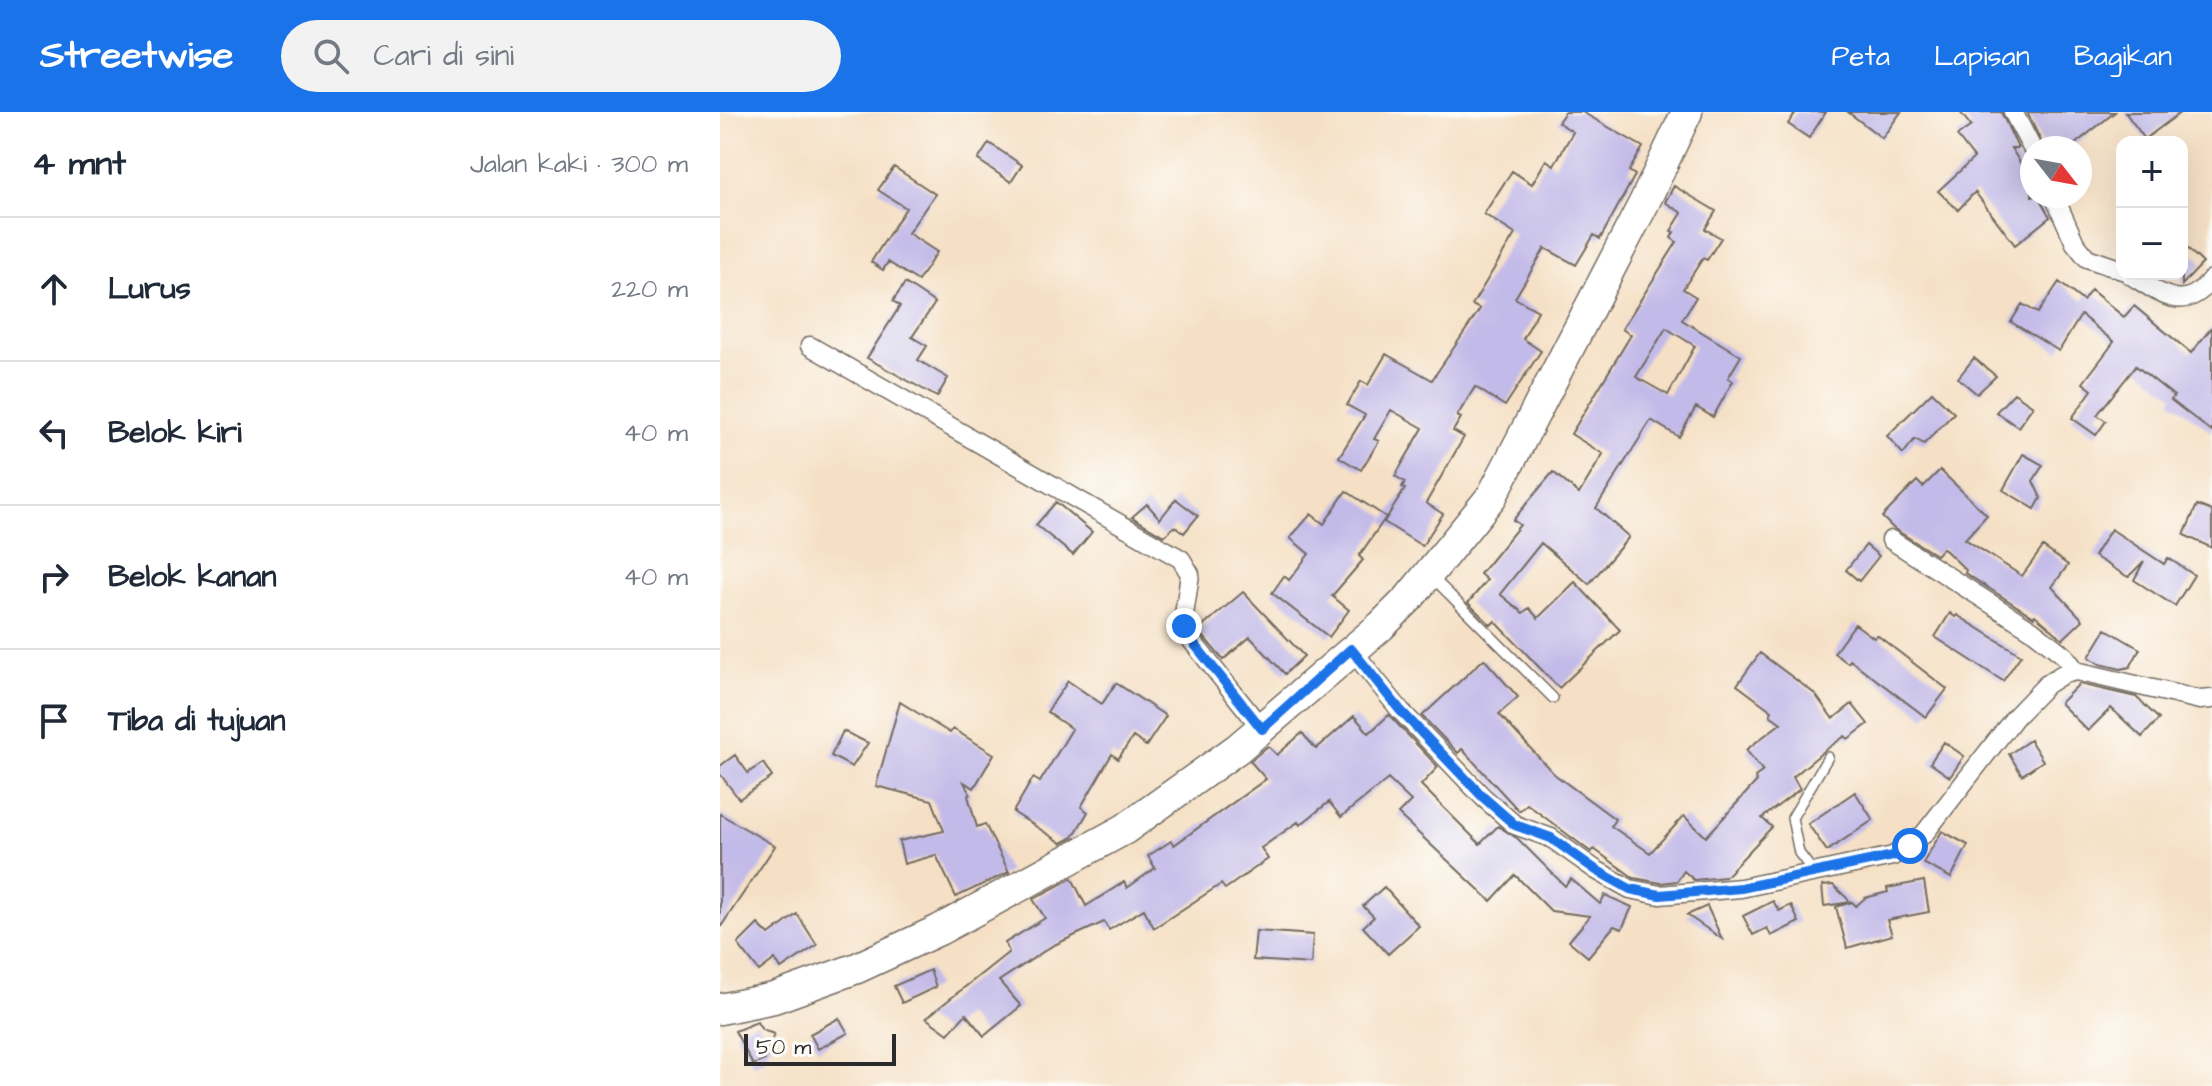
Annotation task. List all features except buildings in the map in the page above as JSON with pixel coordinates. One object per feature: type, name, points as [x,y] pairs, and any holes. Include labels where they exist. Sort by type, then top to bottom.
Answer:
[{"type":"main road","points":[[720,1009],[774,998],[844,973],[939,930],[1125,829],[1180,792],[1262,729],[1381,626],[1492,496],[1644,203],[1687,112]]},
{"type":"street","points":[[2013,112],[2026,136]]},
{"type":"street","points":[[2059,208],[2075,243],[2087,258],[2116,268]]},
{"type":"street","points":[[2139,280],[2169,297],[2179,299],[2198,295],[2212,279]]},
{"type":"street","points":[[810,346],[1181,559],[1190,574],[1183,622],[1188,636],[1262,729]]},
{"type":"street","points":[[1891,540],[2032,630],[2065,656],[2076,671]]},
{"type":"street","points":[[1351,649],[1400,710],[1483,797],[1515,825],[1551,838],[1596,870],[1630,889],[1660,895],[1741,888],[1893,856],[1924,834],[2015,717],[2047,684],[2063,674],[2076,671],[2200,700],[2212,699]]},
{"type":"lane","points":[[1428,573],[1553,698]]},
{"type":"lane","points":[[1815,874],[1799,853],[1792,818],[1828,757]]},
{"type":"route","points":[[1184,626],[1188,636],[1262,729],[1351,649],[1400,710],[1483,797],[1515,825],[1551,838],[1596,870],[1630,889],[1660,895],[1741,888],[1893,856],[1910,846]]}]
